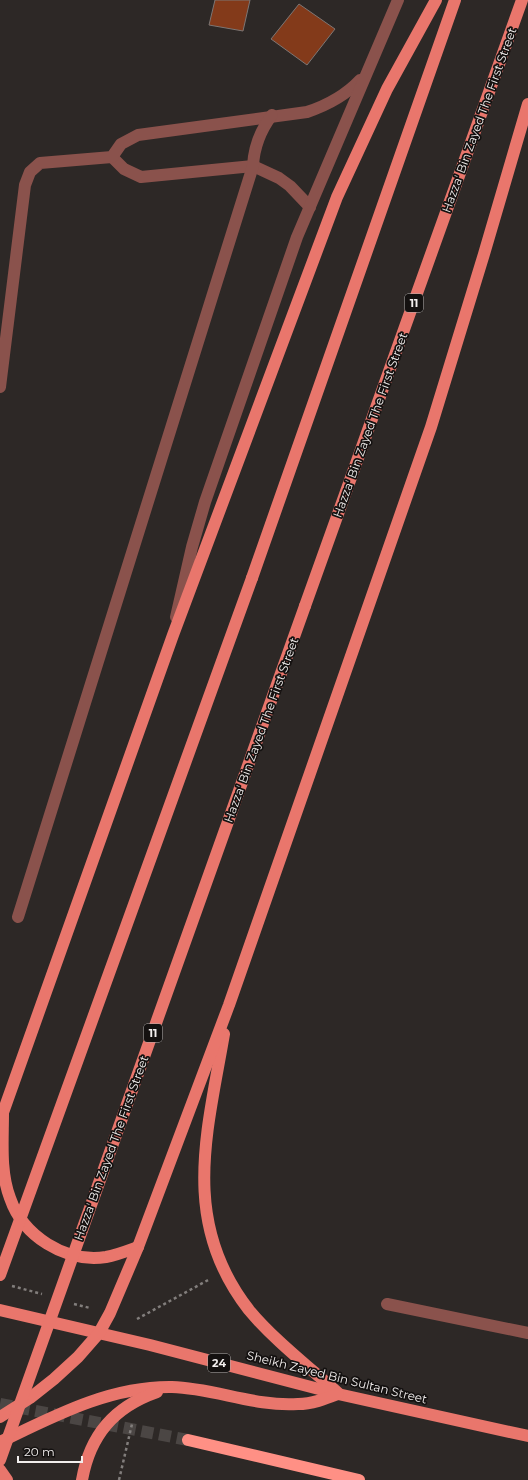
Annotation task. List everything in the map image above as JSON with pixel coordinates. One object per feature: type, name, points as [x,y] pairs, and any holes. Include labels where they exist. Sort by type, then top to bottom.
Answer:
[{"type":"highway","points":[[188,1440],[359,1480]]},
{"type":"main road","points":[[138,1247],[122,1254],[88,1258],[55,1248],[40,1240],[27,1228],[12,1204],[6,1182],[3,1163],[1,1117],[173,635],[337,197],[387,89],[436,0]]},
{"type":"main road","points":[[0,1275],[252,578],[454,0]]},
{"type":"main road","name":"Hazza' Bin Zayed The First Street","points":[[0,1460],[522,0]]},
{"type":"main road","points":[[0,1417],[30,1398],[54,1378],[99,1333],[110,1313],[138,1247],[229,1005],[431,427],[528,104]]},
{"type":"main road","points":[[229,1005],[203,1164],[205,1208],[210,1229],[228,1276],[250,1310],[266,1328],[338,1394]]},
{"type":"main road","name":"Sheikh Zayed Bin Sultan Street","points":[[0,1310],[99,1333],[338,1394],[528,1436]]},
{"type":"main road","points":[[0,1442],[88,1402],[126,1392],[172,1387],[283,1405],[312,1402],[338,1394]]},
{"type":"main road","points":[[82,1480],[85,1464],[92,1446],[101,1431],[113,1417],[127,1406],[147,1396],[172,1387]]},
{"type":"main road","points":[[0,1470],[7,1480]]},
{"type":"street","points":[[173,635],[181,591],[205,502],[295,244],[364,76],[398,0]]},
{"type":"street","points":[[112,157],[121,144],[138,135],[272,115],[306,112],[323,107],[338,99],[364,76]]},
{"type":"street","points":[[18,917],[253,166],[253,154],[258,138],[272,115]]},
{"type":"street","points":[[0,387],[25,185],[30,172],[40,163],[112,157],[124,169],[141,177],[253,166],[279,178],[296,191],[310,207]]},
{"type":"street","points":[[387,1304],[528,1333]]},
{"type":"path","points":[[137,1319],[211,1278]]},
{"type":"path","points":[[119,1480],[133,1421]]},
{"type":"building","points":[[215,0],[250,0],[243,31],[209,25]]},
{"type":"building","points":[[299,4],[335,29],[307,65],[271,39]]},
{"type":"tunnel","points":[[0,1404],[188,1440]]}]
